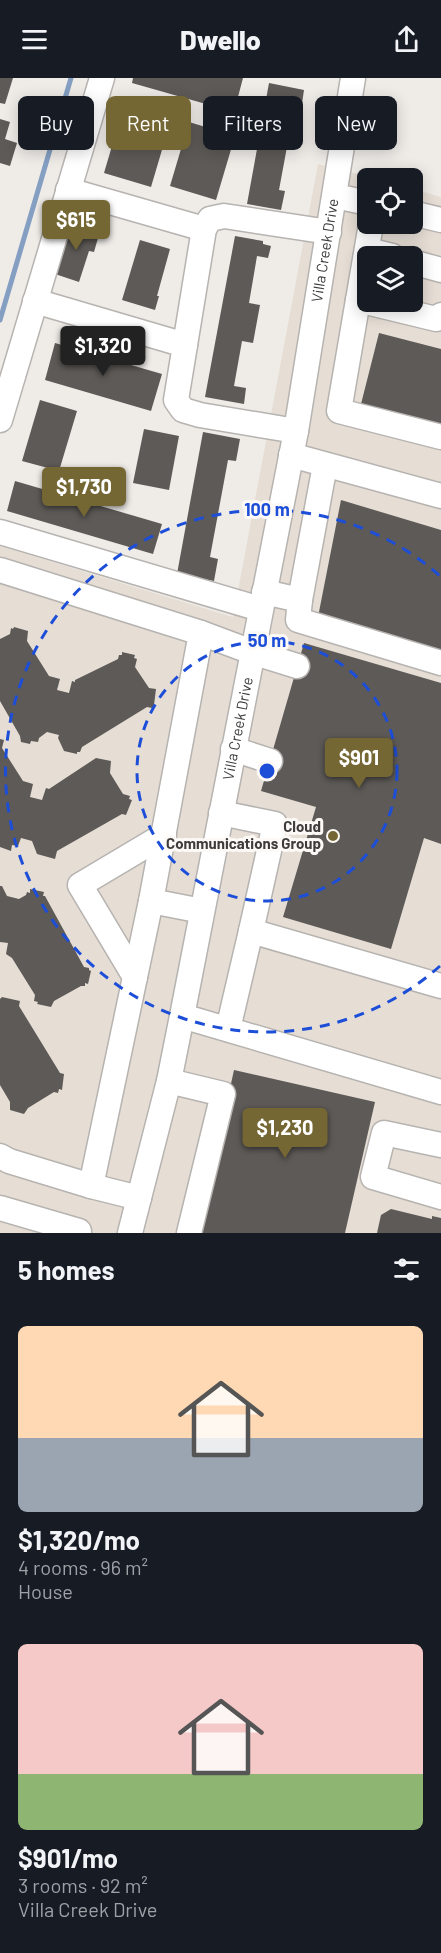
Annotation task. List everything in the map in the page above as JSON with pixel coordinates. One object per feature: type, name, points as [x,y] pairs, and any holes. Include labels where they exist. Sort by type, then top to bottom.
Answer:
[{"type":"street","points":[[0,420],[102,78]]},
{"type":"street","name":"Villa Creek Drive","points":[[130,1233],[169,1081],[296,431],[353,78]]},
{"type":"street","points":[[68,190],[204,229]]},
{"type":"street","points":[[335,196],[357,201]]},
{"type":"street","points":[[296,431],[183,410],[176,400],[204,229],[210,219],[224,216],[329,232]]},
{"type":"street","points":[[423,216],[441,220]]},
{"type":"street","points":[[423,265],[441,270]]},
{"type":"street","points":[[35,302],[185,345]]},
{"type":"street","points":[[357,306],[339,411],[441,437]]},
{"type":"street","points":[[407,312],[436,319],[441,315]]},
{"type":"street","points":[[291,455],[441,496]]},
{"type":"street","points":[[325,465],[298,620],[441,663]]},
{"type":"street","points":[[0,532],[262,601],[300,600]]},
{"type":"street","points":[[0,570],[201,633],[297,666]]},
{"type":"street","points":[[91,1186],[151,902],[201,633]]},
{"type":"street","points":[[233,749],[270,761]]},
{"type":"street","points":[[221,813],[275,824],[228,1029]]},
{"type":"street","points":[[135,976],[80,885],[164,835]]},
{"type":"street","points":[[151,902],[202,911]]},
{"type":"street","points":[[251,931],[441,986]]},
{"type":"street","points":[[182,1016],[441,1092]]},
{"type":"street","points":[[169,1081],[223,1094],[189,1233]]},
{"type":"street","points":[[441,1146],[384,1133],[373,1177],[441,1197]]},
{"type":"street","points":[[0,1156],[9,1161],[91,1186],[139,1198]]},
{"type":"street","points":[[0,1208],[79,1231],[79,1233]]},
{"type":"shaded area","points":[[318,164],[357,174],[357,234],[423,234],[423,192],[441,197],[441,1233],[0,1233],[0,546],[233,617]]},
{"type":"building","points":[[0,78],[13,78],[5,104],[0,103]]},
{"type":"building","points":[[133,78],[243,78],[238,96],[203,96],[203,103],[191,100],[191,96],[178,96],[132,83]]},
{"type":"building","points":[[269,83],[304,90],[303,97],[267,96]]},
{"type":"building","points":[[0,119],[10,122],[5,139],[17,143],[10,166],[0,163]]},
{"type":"building","points":[[191,123],[203,126],[203,150],[231,150],[216,200],[170,186],[181,150],[191,150]]},
{"type":"building","points":[[111,150],[162,150],[151,187],[104,173]]},
{"type":"building","points":[[257,150],[286,150],[279,190],[285,191],[281,210],[247,204]]},
{"type":"building","points":[[70,223],[100,231],[94,252],[89,251],[79,282],[55,274]]},
{"type":"building","points":[[235,236],[263,241],[263,244],[271,246],[268,258],[257,256],[249,303],[260,305],[253,343],[242,341],[234,386],[246,388],[244,404],[205,397]]},
{"type":"building","points":[[140,240],[170,249],[155,310],[122,300]]},
{"type":"building","points":[[379,333],[441,349],[441,425],[395,418],[396,413],[361,404]]},
{"type":"building","points":[[55,343],[162,374],[151,411],[45,380]]},
{"type":"building","points":[[40,400],[77,411],[59,471],[22,461]]},
{"type":"building","points":[[144,429],[179,436],[169,490],[133,483]]},
{"type":"building","points":[[203,432],[240,439],[236,461],[228,460],[210,557],[218,559],[214,581],[177,574]]},
{"type":"building","points":[[15,481],[162,524],[153,554],[7,511]]},
{"type":"building","points":[[341,500],[441,530],[441,654],[318,617]]},
{"type":"building","points":[[11,628],[28,631],[27,641],[49,676],[60,679],[57,690],[69,693],[72,681],[75,682],[118,659],[122,652],[135,655],[134,658],[137,659],[135,667],[149,688],[156,689],[154,705],[82,747],[77,754],[64,751],[58,738],[59,735],[47,732],[39,738],[38,742],[31,741],[30,744],[21,742],[20,736],[0,701],[0,639],[10,634]]},
{"type":"building","points":[[304,643],[441,683],[441,844],[424,838],[391,949],[283,917],[316,807],[261,791]]},
{"type":"building","points":[[0,739],[4,740],[2,748],[23,781],[33,784],[30,797],[42,800],[46,788],[49,789],[96,758],[111,761],[110,773],[123,794],[130,796],[129,799],[132,800],[126,815],[122,814],[57,851],[55,859],[37,854],[32,841],[21,838],[18,846],[12,845],[11,851],[0,847]]},
{"type":"building","points":[[0,886],[7,896],[19,899],[27,892],[30,893],[30,889],[44,892],[43,896],[84,967],[91,971],[88,984],[85,983],[85,986],[54,1001],[51,1007],[37,1004],[38,1002],[34,1001],[35,995],[12,958],[6,954],[8,943],[0,942]]},
{"type":"building","points":[[2,997],[20,1001],[19,1006],[60,1073],[64,1074],[62,1090],[59,1089],[58,1093],[54,1092],[28,1108],[24,1114],[10,1110],[10,1102],[0,1085],[0,999]]},
{"type":"building","points":[[234,1070],[375,1102],[345,1233],[198,1233]]},
{"type":"building","points":[[391,1209],[432,1219],[432,1216],[441,1218],[441,1233],[377,1233],[381,1215]]},
{"type":"waterway","points":[[0,320],[71,78]]},
{"type":"place","name":"Cloud Communications Group","points":[[333,836]]}]
